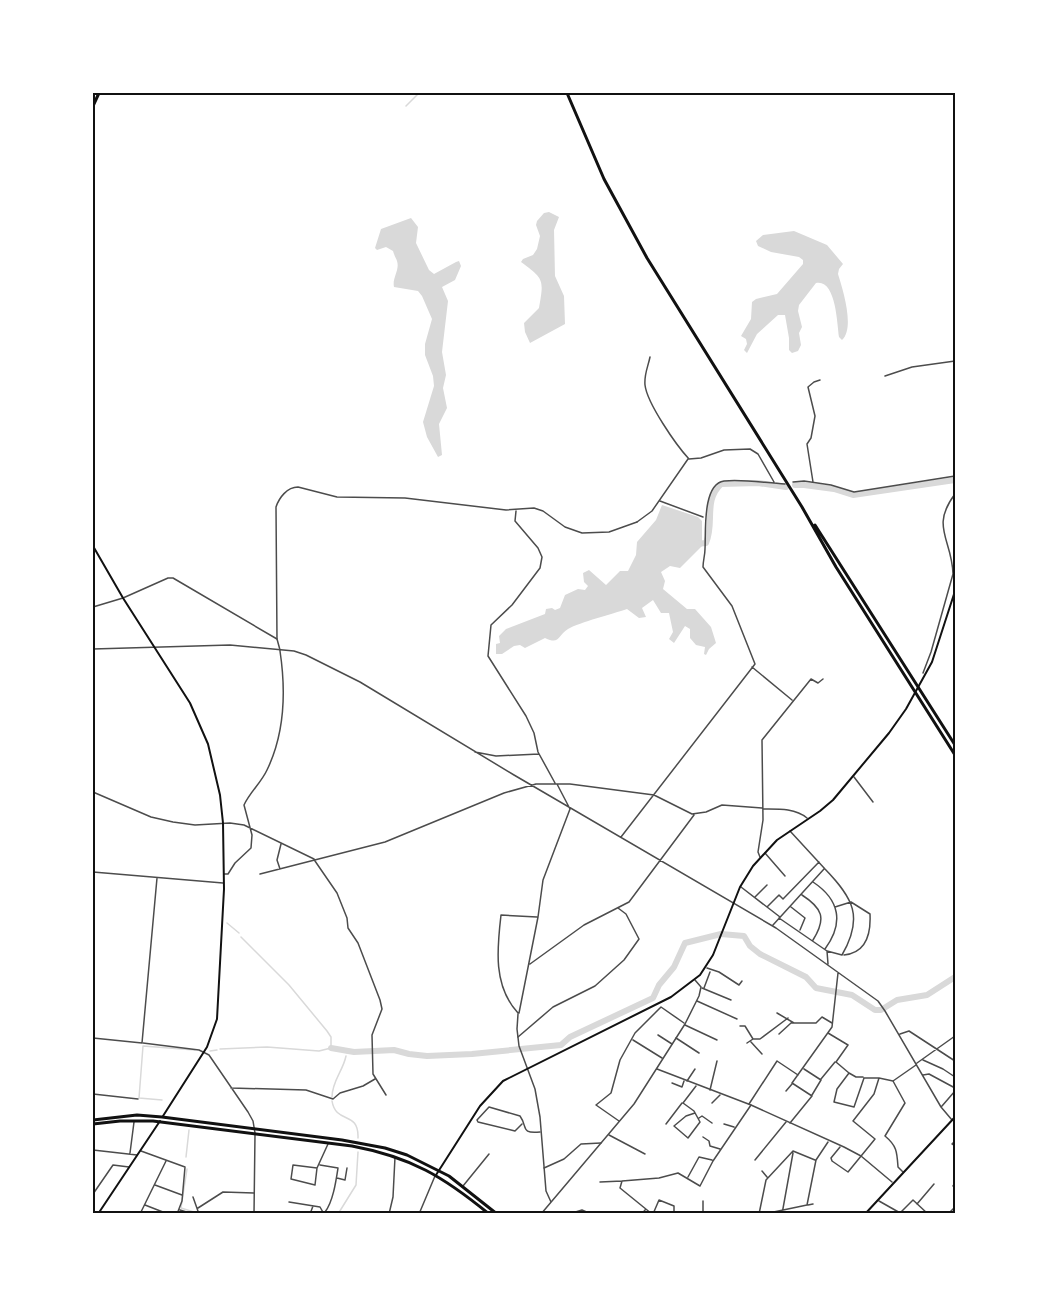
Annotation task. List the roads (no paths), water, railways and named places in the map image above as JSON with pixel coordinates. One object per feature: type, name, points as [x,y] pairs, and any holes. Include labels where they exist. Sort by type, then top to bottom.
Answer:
[{"type":"highway","points":[[93,106],[99,93]]},
{"type":"highway","points":[[567,93],[604,179],[658,277],[955,755]]},
{"type":"highway","points":[[709,360],[955,745]]},
{"type":"highway","points":[[93,1122],[137,1115],[162,1117],[359,1147],[395,1156],[438,1173],[489,1214]]},
{"type":"highway","points":[[93,1122],[159,1122],[366,1144],[406,1155],[463,1186],[497,1214]]},
{"type":"main road","points":[[93,546],[123,598],[183,690],[199,722],[215,771],[223,823],[224,874],[218,1011],[215,1027],[204,1052],[98,1214]]},
{"type":"main road","points":[[438,1173],[487,1097],[503,1081],[528,1067],[660,1006],[695,980],[706,967],[721,937],[740,887],[749,871],[765,852],[833,800],[889,733],[916,693],[941,639],[955,591]]},
{"type":"main road","points":[[865,1214],[954,1118]]},
{"type":"street","points":[[650,357],[646,370],[646,391],[675,443],[689,459],[701,459],[724,450],[750,449],[758,454],[775,483]]},
{"type":"street","points":[[885,376],[912,368],[955,361]]},
{"type":"street","points":[[813,483],[807,444],[811,438],[815,416],[808,387],[820,380]]},
{"type":"street","points":[[224,874],[228,874],[234,863],[251,848],[252,838],[244,805],[266,772],[282,724],[283,672],[278,639],[276,507],[279,499],[292,487],[337,497],[405,498],[497,510],[531,507],[540,509],[565,527],[586,533],[609,532],[637,522],[648,515],[689,459]]},
{"type":"street","points":[[793,482],[836,486],[854,492],[955,476]]},
{"type":"street","points":[[620,837],[754,664],[732,606],[703,568],[704,518],[712,490],[721,482],[760,481],[784,484]]},
{"type":"street","points":[[923,673],[951,580],[952,562],[942,525],[948,504],[955,494]]},
{"type":"street","points":[[659,501],[704,518]]},
{"type":"street","points":[[516,510],[516,524],[531,538],[540,553],[540,568],[512,605],[492,625],[488,656],[526,716],[534,733],[538,753],[570,809]]},
{"type":"street","points":[[93,607],[173,578],[278,639]]},
{"type":"street","points":[[951,580],[955,584]]},
{"type":"street","points":[[93,649],[230,645],[294,651],[360,682],[570,809],[772,926],[878,1001],[941,1107],[954,1118]]},
{"type":"street","points":[[752,667],[793,700]]},
{"type":"street","points":[[760,858],[758,852],[762,808],[762,740],[811,679],[819,683],[823,679]]},
{"type":"street","points":[[474,752],[496,756],[538,753]]},
{"type":"street","points":[[853,777],[863,786],[873,802]]},
{"type":"street","points":[[260,874],[385,842],[504,793],[531,785],[556,784],[654,795],[695,814]]},
{"type":"street","points":[[93,792],[151,817],[195,825],[230,822],[249,827],[280,843],[296,848],[314,859],[337,893],[347,918],[348,928],[358,943],[380,1000],[382,1009],[372,1035],[373,1074],[386,1095]]},
{"type":"street","points":[[529,964],[584,925],[631,899],[695,814],[725,805],[787,810],[805,816],[808,820]]},
{"type":"street","points":[[551,1202],[547,1196],[540,1113],[528,1067],[519,1046],[518,1014],[538,917],[543,880],[570,809]]},
{"type":"street","points":[[790,831],[844,889],[851,902],[854,918],[853,932],[842,955]]},
{"type":"street","points":[[280,843],[277,860],[280,868]]},
{"type":"street","points":[[765,852],[785,876]]},
{"type":"street","points":[[767,907],[779,895],[783,899],[819,862]]},
{"type":"street","points":[[772,926],[825,869]]},
{"type":"street","points":[[93,872],[224,883]]},
{"type":"street","points":[[142,1043],[158,878]]},
{"type":"street","points":[[813,882],[826,892],[835,907],[836,928],[826,950],[828,965]]},
{"type":"street","points":[[755,897],[767,885]]},
{"type":"street","points":[[740,887],[826,950],[842,955],[852,954],[859,950],[866,941],[870,914],[851,902],[835,907]]},
{"type":"street","points":[[801,894],[814,903],[821,916],[820,927],[812,940]]},
{"type":"street","points":[[790,906],[805,918],[799,931]]},
{"type":"street","points":[[518,1036],[553,1007],[595,986],[624,960],[639,939],[626,915],[617,908]]},
{"type":"street","points":[[518,1014],[508,1002],[499,976],[497,960],[501,915],[538,917]]},
{"type":"street","points":[[706,967],[719,972],[739,985],[742,981]]},
{"type":"street","points":[[548,1214],[542,1213],[634,1104],[676,1038],[710,972]]},
{"type":"street","points":[[786,1091],[804,1069],[833,1024],[838,972]]},
{"type":"street","points":[[695,980],[702,988],[731,1000]]},
{"type":"street","points":[[696,1001],[737,1020]]},
{"type":"street","points":[[619,1121],[596,1105],[611,1093],[620,1059],[640,1028],[660,1006],[684,1024],[717,1040]]},
{"type":"street","points":[[777,1012],[794,1023]]},
{"type":"street","points":[[779,1034],[794,1023],[816,1023],[822,1017],[833,1024]]},
{"type":"street","points":[[750,1041],[760,1039],[788,1018]]},
{"type":"street","points":[[740,1026],[745,1026],[750,1041],[762,1054]]},
{"type":"street","points":[[899,1034],[909,1031],[955,1060]]},
{"type":"street","points":[[755,1160],[812,1096],[820,1080],[848,1045],[828,1033]]},
{"type":"street","points":[[658,1035],[672,1044]]},
{"type":"street","points":[[836,1062],[856,1077],[893,1081],[955,1036]]},
{"type":"street","points":[[93,1038],[204,1052],[209,1055],[248,1112],[255,1131],[254,1214]]},
{"type":"street","points":[[676,1038],[699,1053]]},
{"type":"street","points":[[632,1040],[664,1058]]},
{"type":"street","points":[[923,1060],[955,1077]]},
{"type":"street","points":[[710,1090],[717,1061]]},
{"type":"street","points":[[600,1182],[659,1178],[678,1173],[700,1186],[713,1161],[777,1061],[799,1076]]},
{"type":"street","points":[[657,1068],[750,1104],[861,1156],[893,1184]]},
{"type":"street","points":[[672,1083],[682,1087],[695,1069]]},
{"type":"street","points":[[804,1069],[820,1080]]},
{"type":"street","points":[[849,1073],[838,1087],[834,1101],[854,1107],[864,1078]]},
{"type":"street","points":[[922,1075],[929,1074],[955,1089],[941,1107]]},
{"type":"street","points":[[231,1088],[306,1090],[333,1099],[340,1093],[363,1086],[375,1078]]},
{"type":"street","points":[[840,1146],[831,1158],[848,1172],[875,1139],[853,1121],[874,1094],[879,1078]]},
{"type":"street","points":[[893,1081],[905,1103],[885,1136],[895,1144],[898,1167],[904,1173]]},
{"type":"street","points":[[792,1083],[812,1096]]},
{"type":"street","points":[[666,1124],[697,1085]]},
{"type":"street","points":[[93,1094],[138,1099]]},
{"type":"street","points":[[712,1103],[721,1094]]},
{"type":"street","points":[[683,1103],[695,1113],[699,1122],[688,1138],[674,1126],[686,1116],[695,1113]]},
{"type":"street","points":[[522,1124],[515,1131],[477,1120],[489,1107],[520,1116],[523,1119],[522,1124],[531,1134],[541,1132]]},
{"type":"street","points":[[698,1119],[702,1116],[712,1123]]},
{"type":"street","points":[[130,1154],[134,1121]]},
{"type":"street","points":[[724,1124],[736,1128]]},
{"type":"street","points":[[608,1134],[645,1154]]},
{"type":"street","points":[[703,1137],[709,1141],[710,1146],[721,1150]]},
{"type":"street","points":[[807,1205],[816,1160],[829,1141]]},
{"type":"street","points":[[955,1141],[952,1144],[955,1146]]},
{"type":"street","points":[[317,1168],[293,1165],[291,1179],[315,1185],[317,1168],[328,1143]]},
{"type":"street","points":[[544,1168],[564,1159],[581,1144],[601,1143]]},
{"type":"street","points":[[93,1150],[137,1155]]},
{"type":"street","points":[[140,1151],[185,1167],[182,1196],[177,1214]]},
{"type":"street","points":[[794,1151],[816,1160]]},
{"type":"street","points":[[759,1214],[765,1182],[794,1151]]},
{"type":"street","points":[[781,1212],[794,1151]]},
{"type":"street","points":[[688,1178],[702,1152]]},
{"type":"street","points":[[463,1186],[489,1154]]},
{"type":"street","points":[[389,1214],[393,1197],[395,1156]]},
{"type":"street","points":[[701,1156],[713,1161]]},
{"type":"street","points":[[140,1214],[166,1160]]},
{"type":"street","points":[[289,1202],[320,1207],[324,1213],[327,1210],[338,1168],[319,1164]]},
{"type":"street","points":[[93,1194],[113,1165],[129,1167]]},
{"type":"street","points":[[336,1177],[345,1180],[347,1168]]},
{"type":"street","points":[[762,1171],[768,1177]]},
{"type":"street","points":[[419,1214],[438,1173]]},
{"type":"street","points":[[622,1181],[620,1188],[652,1214],[659,1200],[674,1206],[674,1214]]},
{"type":"street","points":[[955,1183],[953,1185],[955,1187]]},
{"type":"street","points":[[917,1204],[934,1184]]},
{"type":"street","points":[[154,1185],[182,1196]]},
{"type":"street","points":[[198,1208],[223,1192],[254,1193]]},
{"type":"street","points":[[193,1197],[199,1214]]},
{"type":"street","points":[[878,1201],[901,1213],[913,1200],[928,1214]]},
{"type":"street","points":[[678,1214],[702,1214],[703,1201]]},
{"type":"street","points":[[764,1214],[813,1204]]},
{"type":"street","points":[[145,1205],[168,1214]]},
{"type":"street","points":[[310,1214],[313,1206]]},
{"type":"street","points":[[948,1214],[955,1207]]},
{"type":"street","points":[[179,1210],[193,1214]]},
{"type":"street","points":[[569,1214],[582,1210],[591,1214]]},
{"type":"street","points":[[642,1214],[646,1210]]},
{"type":"waterway","points":[[406,106],[419,93]]},
{"type":"waterway","points":[[795,485],[834,489],[853,495],[955,480]]},
{"type":"waterway","points":[[696,544],[706,543],[710,528],[712,498],[721,484],[758,483],[786,487]]},
{"type":"waterway","points":[[227,923],[239,933]]},
{"type":"waterway","points":[[331,1048],[354,1052],[394,1050],[427,1056],[561,1045],[570,1037],[653,998],[659,985],[674,967],[685,943],[721,934],[744,936],[750,946],[760,954],[806,977],[816,988],[852,995],[875,1010],[881,1010],[897,1000],[927,995],[955,977]]},
{"type":"waterway","points":[[220,1049],[267,1047],[319,1051],[331,1048],[331,1037],[327,1031],[289,985],[241,937]]},
{"type":"waterway","points":[[162,1100],[139,1098],[143,1046],[195,1050]]},
{"type":"waterway","points":[[210,1051],[217,1050]]},
{"type":"waterway","points":[[332,1097],[346,1056]]},
{"type":"waterway","points":[[332,1101],[338,1113],[355,1124],[358,1138]]},
{"type":"waterway","points":[[186,1157],[189,1130]]},
{"type":"waterway","points":[[338,1214],[356,1185],[358,1152]]},
{"type":"waterway","points":[[187,1169],[181,1208],[197,1213]]}]
